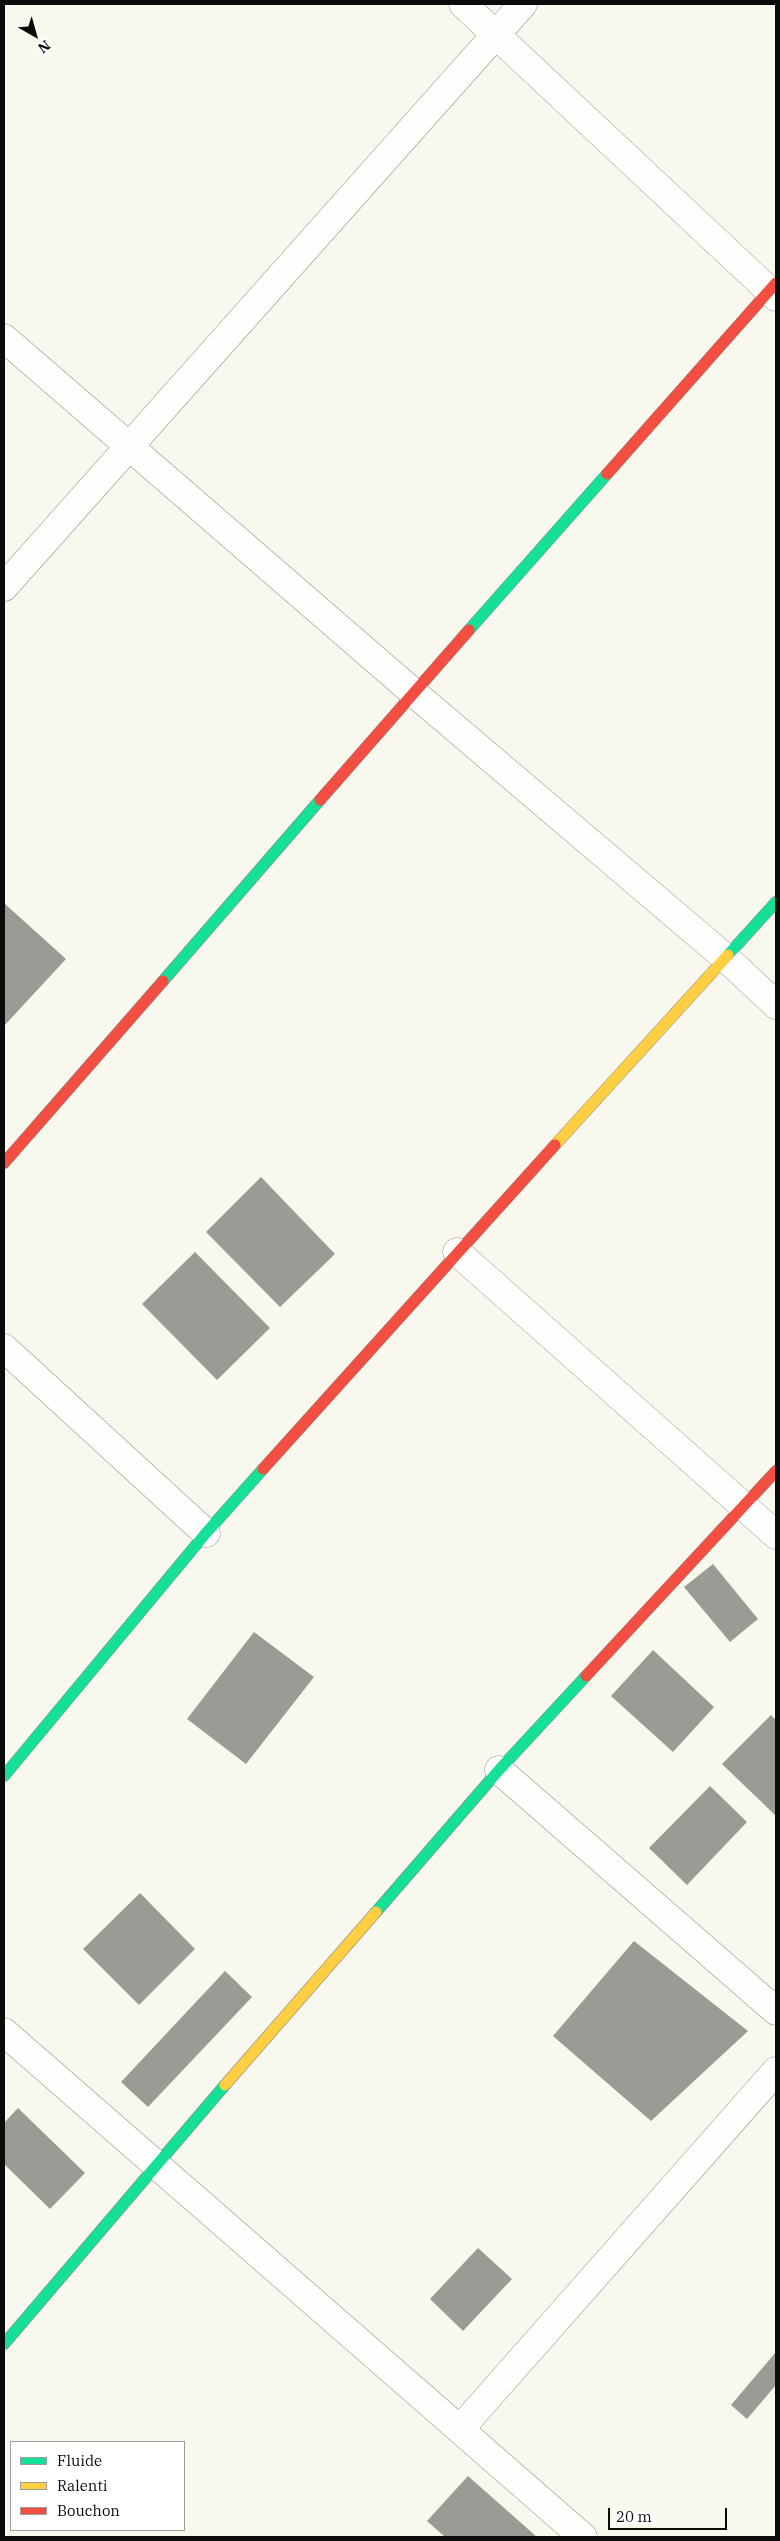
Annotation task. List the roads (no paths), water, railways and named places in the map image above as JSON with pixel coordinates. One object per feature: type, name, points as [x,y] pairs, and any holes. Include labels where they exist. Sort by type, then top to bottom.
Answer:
[{"type":"street","points":[[4,1163],[414,693],[774,291],[463,4]]},
{"type":"street","points":[[4,587],[523,4]]},
{"type":"street","points":[[4,338],[414,693],[727,959],[776,1004]]},
{"type":"street","points":[[4,1776],[206,1533],[457,1252],[727,959],[776,902]]},
{"type":"street","points":[[457,1252],[776,1535]]},
{"type":"street","points":[[4,1348],[206,1533]]},
{"type":"street","points":[[4,2344],[157,2164],[499,1770],[776,1470]]},
{"type":"street","points":[[499,1770],[776,2011]]},
{"type":"street","points":[[4,2032],[583,2537]]},
{"type":"street","points":[[460,2429],[776,2071]]}]
